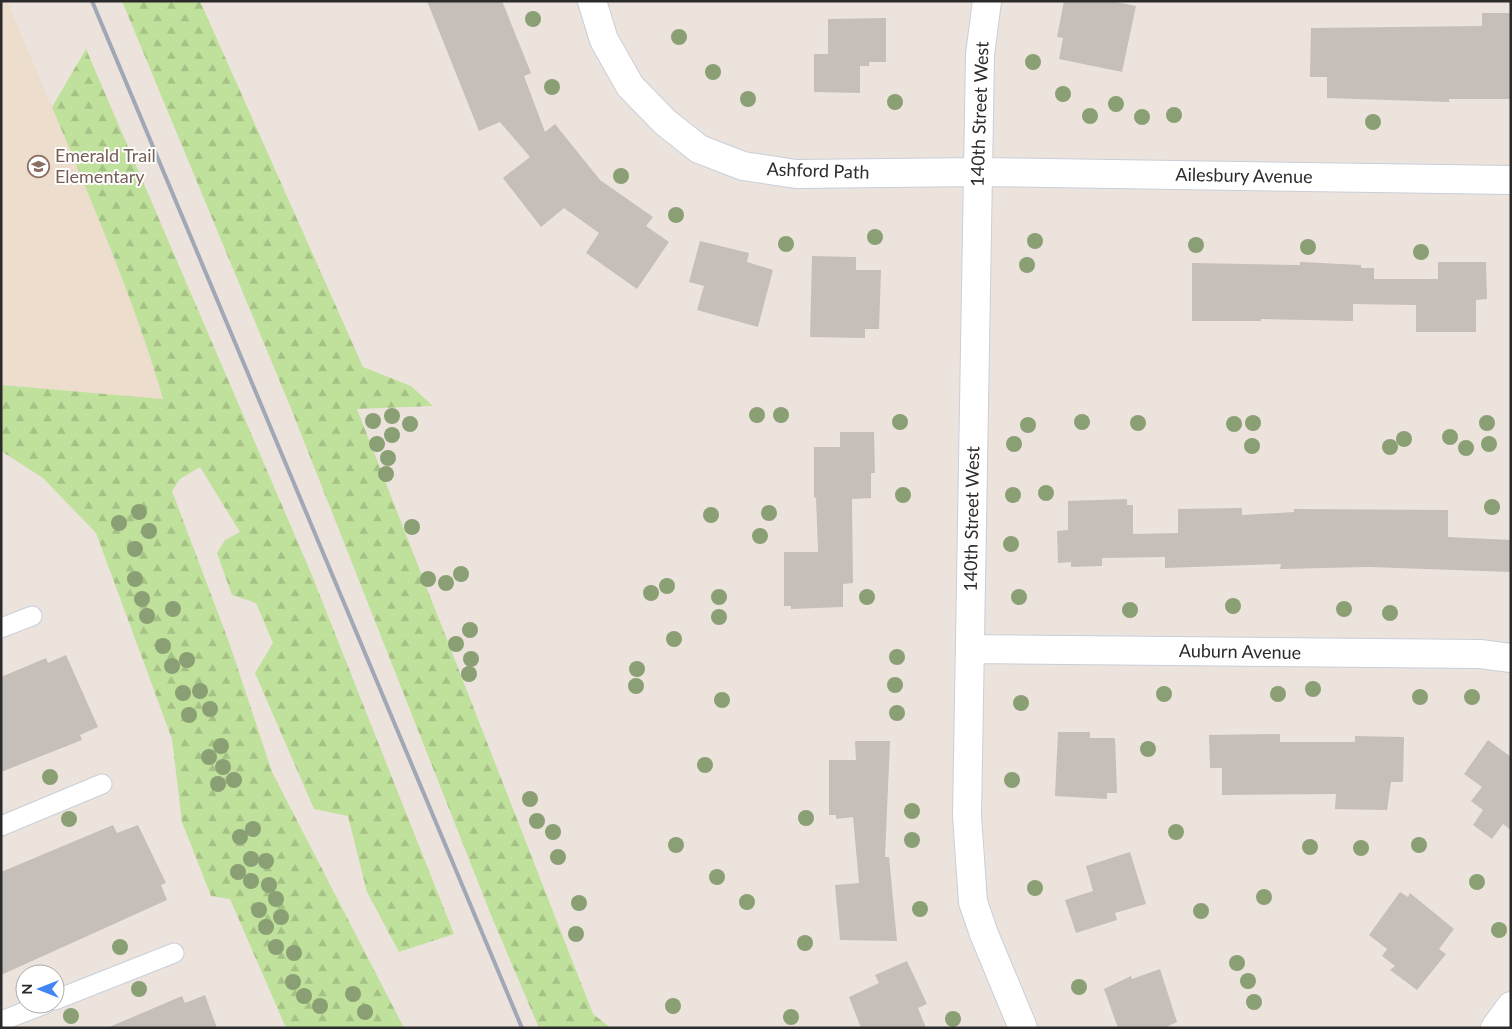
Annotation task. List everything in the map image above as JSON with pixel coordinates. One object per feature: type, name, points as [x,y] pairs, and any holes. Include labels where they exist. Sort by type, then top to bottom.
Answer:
[{"type":"street","name":"Ashford Path","points":[[592,1],[604,40],[630,86],[665,122],[699,149],[743,166],[796,174],[978,172]]},
{"type":"street","name":"140th Street West","points":[[987,1],[980,55],[967,816],[973,902],[984,934],[1023,1028]]},
{"type":"street","name":"Ailesbury Avenue","points":[[978,172],[1511,180]]},
{"type":"street","name":"Auburn Avenue","points":[[970,648],[1480,654],[1511,658]]},
{"type":"street","points":[[1495,1028],[1511,1006]]},
{"type":"lane","points":[[1,628],[32,616]]},
{"type":"lane","points":[[1,826],[102,784]]},
{"type":"lane","points":[[65,996],[174,953]]},
{"type":"lane","points":[[1,1022],[21,1014]]},
{"type":"shaded area","name":"Emerald Trail Elementary","points":[[1,1],[7,1],[102,226],[142,332],[163,400],[1,385]]},
{"type":"green space","points":[[122,1],[200,1],[363,367],[411,386],[433,406],[357,409],[593,1014],[611,1028],[539,1028],[491,915],[292,411]]},
{"type":"green space","points":[[86,49],[311,573],[454,934],[399,952],[367,892],[348,816],[314,809],[255,673],[273,643],[256,603],[232,595],[217,553],[225,540],[240,532],[200,467],[180,479],[172,491],[230,645],[272,772],[404,1028],[286,1028],[230,899],[211,896],[182,822],[172,739],[96,533],[43,478],[1,451],[1,385],[163,399],[126,288],[52,107]]},
{"type":"building","points":[[427,1],[502,1],[531,73],[524,76],[545,132],[555,124],[600,180],[653,217],[646,226],[669,242],[637,289],[586,253],[599,233],[564,208],[541,227],[503,178],[530,157],[500,122],[479,131]]},
{"type":"building","points":[[1064,1],[1111,1],[1136,6],[1122,72],[1059,59],[1063,38],[1057,37]]},
{"type":"building","points":[[1482,13],[1511,13],[1511,99],[1449,99],[1449,102],[1327,98],[1327,77],[1310,77],[1311,28],[1482,26]]},
{"type":"building","points":[[886,18],[886,62],[869,62],[869,66],[860,66],[860,93],[814,92],[814,54],[828,54],[828,19]]},
{"type":"building","points":[[700,241],[749,253],[747,262],[773,270],[758,327],[697,310],[704,286],[689,282]]},
{"type":"building","points":[[812,256],[856,257],[856,270],[881,270],[879,329],[865,329],[865,338],[810,337]]},
{"type":"building","points":[[1300,262],[1361,265],[1361,268],[1374,268],[1374,279],[1438,279],[1438,262],[1486,262],[1487,299],[1476,300],[1476,332],[1416,332],[1416,305],[1353,304],[1353,321],[1261,319],[1261,321],[1192,321],[1192,263],[1300,265]]},
{"type":"building","points":[[840,432],[874,432],[875,473],[871,473],[871,498],[852,499],[853,583],[843,584],[843,607],[791,609],[791,606],[784,606],[784,552],[818,552],[816,498],[814,497],[814,447],[840,447]]},
{"type":"building","points":[[1127,499],[1127,505],[1133,505],[1133,534],[1178,533],[1178,509],[1242,508],[1242,515],[1294,512],[1294,509],[1448,510],[1448,537],[1511,540],[1511,572],[1369,567],[1280,569],[1281,564],[1165,568],[1165,557],[1102,558],[1102,566],[1071,567],[1071,562],[1058,563],[1057,531],[1068,530],[1068,501]]},
{"type":"building","points":[[66,655],[98,727],[80,735],[82,740],[1,772],[1,677],[46,658],[48,663]]},
{"type":"building","points":[[1058,732],[1090,732],[1090,738],[1115,738],[1117,793],[1107,793],[1107,799],[1055,796]]},
{"type":"building","points":[[1280,734],[1280,742],[1355,742],[1355,736],[1404,737],[1403,782],[1391,782],[1387,810],[1335,809],[1336,794],[1222,795],[1222,768],[1210,768],[1209,735]]},
{"type":"building","points":[[1488,740],[1511,757],[1511,830],[1503,824],[1492,839],[1473,825],[1483,810],[1471,801],[1482,787],[1464,774]]},
{"type":"building","points":[[855,741],[890,741],[885,857],[889,857],[897,941],[840,940],[835,885],[859,883],[853,817],[836,819],[836,815],[829,815],[829,760],[856,760]]},
{"type":"building","points":[[113,825],[117,833],[138,825],[166,883],[161,885],[167,900],[25,964],[15,964],[15,969],[1,975],[1,872]]},
{"type":"building","points":[[1130,852],[1146,904],[1115,913],[1117,920],[1076,933],[1065,900],[1093,891],[1086,866]]},
{"type":"building","points":[[1400,892],[1408,897],[1410,893],[1454,929],[1439,949],[1446,954],[1417,990],[1390,970],[1395,966],[1382,956],[1387,949],[1369,935]]},
{"type":"building","points":[[907,961],[927,1004],[918,1008],[926,1028],[861,1028],[849,997],[879,983],[875,975]]},
{"type":"building","points":[[1160,969],[1177,1022],[1164,1028],[1118,1028],[1104,989],[1131,976],[1132,979]]},
{"type":"building","points":[[205,995],[217,1028],[107,1028],[182,996],[185,1003]]},
{"type":"railway","points":[[92,1],[522,1028]]},
{"type":"place","name":"Emerald Trail Elementary","points":[[39,166]]}]
